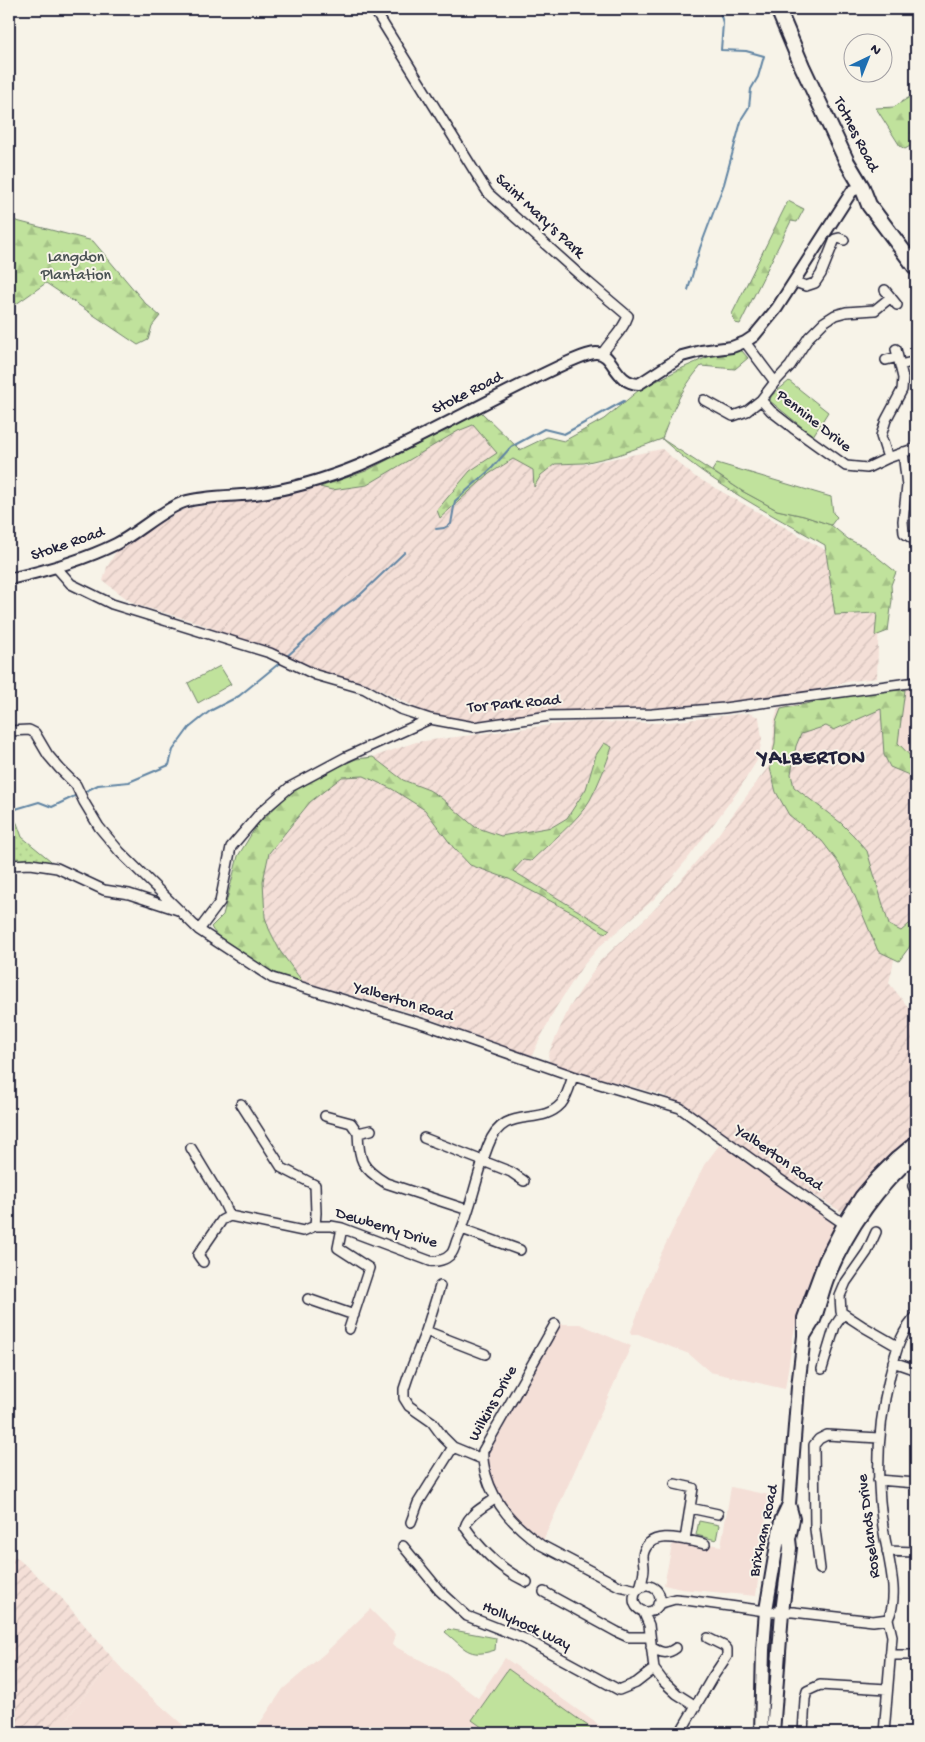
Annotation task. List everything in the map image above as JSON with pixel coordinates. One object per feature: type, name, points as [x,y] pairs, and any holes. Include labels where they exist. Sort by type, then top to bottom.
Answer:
[{"type":"highway","name":"Totnes Road","points":[[778,9],[802,66],[869,204],[878,219],[916,268]]},
{"type":"main road","name":"Brixham Road","points":[[773,1733],[774,1612],[781,1521],[789,1504],[804,1318],[825,1262],[848,1226],[861,1198],[878,1177],[916,1142]]},
{"type":"main road","name":"Brixham Road","points":[[848,1226],[900,1168],[916,1154]]},
{"type":"main road","points":[[774,1612],[782,1548],[789,1539],[793,1520],[789,1504]]},
{"type":"main road","name":"Brixham Road","points":[[761,1733],[763,1650],[774,1612]]},
{"type":"street","name":"Saint Mary's Park","points":[[374,9],[488,193],[628,316],[625,326],[610,341],[602,354]]},
{"type":"street","points":[[602,354],[609,359],[616,372],[626,381],[632,384],[639,384],[682,356],[701,351],[732,347],[746,342],[764,326],[795,282],[852,191],[862,187]]},
{"type":"street","points":[[795,282],[806,286],[816,283],[835,239],[844,240]]},
{"type":"street","points":[[775,382],[790,366],[808,336],[824,322],[835,315],[846,312],[875,310],[894,301],[885,290]]},
{"type":"street","name":"Pennine Drive","points":[[746,342],[775,382],[761,400],[796,430],[846,466],[867,468],[916,448]]},
{"type":"street","name":"Stoke Road","points":[[9,579],[90,556],[118,543],[186,502],[256,494],[301,486],[321,480],[400,446],[563,364],[594,353],[602,354]]},
{"type":"street","points":[[886,360],[898,357],[916,361]]},
{"type":"street","points":[[888,458],[881,436],[886,420],[902,390],[903,378],[898,357]]},
{"type":"street","points":[[704,400],[733,416],[747,411],[761,400]]},
{"type":"street","points":[[903,452],[907,486],[902,521],[904,533],[913,539],[916,544]]},
{"type":"street","name":"Tor Park Road","points":[[56,567],[72,584],[112,604],[278,656],[316,675],[365,689],[400,709],[430,720],[474,727],[549,716],[652,714],[765,703],[916,682]]},
{"type":"street","points":[[199,930],[220,902],[231,847],[260,812],[290,788],[346,757],[430,720]]},
{"type":"street","name":"Yalberton Road","points":[[9,731],[28,730],[35,733],[48,755],[76,785],[98,827],[120,852],[199,930],[272,978],[427,1024],[573,1076],[680,1108],[848,1226]]},
{"type":"street","points":[[9,866],[31,864],[57,868],[104,890],[129,894],[181,911]]},
{"type":"street","name":"Dewberry Drive","points":[[230,1216],[303,1231],[315,1226],[342,1228],[436,1262],[451,1255],[462,1229],[493,1134],[500,1126],[510,1121],[550,1112],[561,1104],[567,1094],[573,1076]]},
{"type":"street","points":[[241,1104],[282,1168],[315,1185],[315,1226]]},
{"type":"street","points":[[325,1116],[351,1123],[358,1132],[359,1155],[362,1163],[376,1177],[468,1210]]},
{"type":"street","points":[[358,1132],[370,1130]]},
{"type":"street","points":[[424,1138],[510,1172],[524,1181]]},
{"type":"street","points":[[191,1148],[230,1216],[222,1220],[198,1255],[203,1262]]},
{"type":"street","points":[[916,1182],[913,1186],[916,1192]]},
{"type":"street","points":[[342,1228],[338,1248],[369,1268],[350,1329]]},
{"type":"street","points":[[462,1229],[520,1250]]},
{"type":"street","points":[[876,1232],[867,1252],[846,1282],[840,1296],[841,1312],[898,1346]]},
{"type":"street","points":[[440,1286],[426,1331],[408,1376],[404,1389],[404,1398],[409,1406],[432,1422],[453,1447],[482,1459]]},
{"type":"street","points":[[308,1299],[354,1316]]},
{"type":"street","points":[[822,1369],[835,1326],[844,1314]]},
{"type":"street","name":"Roselands Drive","points":[[884,1733],[892,1636],[888,1619],[891,1613],[892,1583],[880,1508],[878,1480],[879,1438],[886,1390],[893,1362],[903,1334],[916,1316]]},
{"type":"street","name":"Wilkins Drive","points":[[556,1324],[483,1452],[482,1459],[489,1486],[504,1512],[530,1536],[541,1545],[618,1586],[635,1601],[638,1608],[643,1611],[675,1599]]},
{"type":"street","points":[[426,1331],[484,1354]]},
{"type":"street","points":[[893,1362],[916,1370]]},
{"type":"street","points":[[820,1569],[814,1520],[814,1445],[827,1434],[879,1438]]},
{"type":"street","points":[[411,1522],[418,1503],[453,1447]]},
{"type":"street","points":[[878,1480],[916,1483]]},
{"type":"street","points":[[675,1484],[693,1488],[685,1540]]},
{"type":"street","points":[[495,1499],[474,1513],[465,1527],[498,1565],[527,1582]]},
{"type":"street","points":[[690,1508],[718,1514]]},
{"type":"street","points":[[635,1601],[635,1595],[644,1576],[643,1556],[650,1542],[658,1538],[705,1544]]},
{"type":"street","name":"Hollyhock Way","points":[[403,1546],[438,1590],[458,1609],[478,1622],[525,1639],[619,1690],[636,1683],[654,1669]]},
{"type":"street","points":[[887,1551],[916,1552]]},
{"type":"street","points":[[644,1576],[659,1596],[649,1625]]},
{"type":"street","name":"Wilkins Drive","points":[[618,1586],[639,1589],[646,1586],[675,1599],[774,1612]]},
{"type":"street","points":[[544,1592],[616,1632],[628,1637],[650,1638]]},
{"type":"street","points":[[643,1611],[649,1625],[654,1669],[663,1681],[677,1694],[696,1706]]},
{"type":"street","points":[[774,1612],[872,1621],[888,1619]]},
{"type":"street","points":[[680,1733],[727,1656],[727,1649],[724,1646],[708,1638]]},
{"type":"street","points":[[651,1647],[660,1653],[671,1652],[676,1648]]},
{"type":"street","points":[[890,1655],[916,1656]]},
{"type":"street","points":[[802,1733],[807,1691],[820,1685],[887,1689]]},
{"type":"shaded area","points":[[470,415],[522,462],[543,469],[556,464],[585,464],[662,449],[694,476],[827,551],[837,615],[879,614],[877,678],[851,681],[811,691],[743,701],[668,707],[540,713],[476,722],[438,718],[366,683],[336,678],[193,621],[134,604],[103,581],[107,567],[120,545],[185,509],[257,497],[363,470]]},
{"type":"shaded area","points":[[916,685],[916,773],[891,747],[892,688]]},
{"type":"shaded area","points":[[892,688],[891,747],[916,773],[916,918],[900,932],[889,983],[909,1008],[916,1012],[916,1139],[847,1209],[840,1211],[776,1171],[680,1103],[660,1094],[550,1065],[548,1055],[569,1008],[600,961],[651,913],[685,875],[717,836],[768,767],[773,743],[774,722],[778,708]]},
{"type":"shaded area","points":[[748,713],[759,717],[762,739],[758,759],[738,791],[689,857],[654,899],[599,947],[582,967],[555,1009],[531,1057],[423,1016],[302,981],[280,951],[269,929],[265,917],[263,881],[269,853],[310,802],[342,776],[364,776],[373,757],[416,742],[551,725],[581,722],[660,723]]},
{"type":"shaded area","points":[[721,1143],[834,1223],[836,1231],[820,1259],[801,1303],[793,1337],[785,1389],[710,1372],[689,1354],[638,1334],[630,1334],[658,1260],[704,1165]]},
{"type":"shaded area","points":[[555,1324],[580,1324],[631,1346],[541,1545],[495,1499],[483,1451]]},
{"type":"shaded area","points":[[731,1487],[769,1495],[756,1596],[681,1589],[664,1585],[672,1545],[685,1540],[721,1546]]},
{"type":"shaded area","points":[[15,1556],[59,1595],[114,1660],[55,1733],[9,1733],[9,1565]]},
{"type":"shaded area","points":[[370,1609],[395,1634],[392,1645],[445,1673],[478,1698],[505,1658],[610,1733],[253,1733],[283,1689],[324,1654]]},
{"type":"shaded area","points":[[114,1660],[134,1682],[192,1733],[55,1733]]},
{"type":"green space","points":[[916,93],[916,143],[905,149],[900,146],[876,108],[894,107]]},
{"type":"green space","points":[[788,201],[804,209],[797,222],[791,221],[740,324],[735,323],[732,314]]},
{"type":"green space","name":"Langdon Plantation","points":[[9,219],[93,241],[146,304],[160,316],[152,326],[148,340],[138,345],[46,283],[9,309]]},
{"type":"green space","points":[[742,351],[748,358],[735,369],[701,366],[678,401],[662,439],[618,455],[584,463],[555,464],[541,475],[534,487],[533,470],[513,459],[489,474],[440,518],[437,510],[470,471],[497,453],[473,425],[458,431],[367,485],[332,490],[320,487],[366,471],[481,412],[520,450],[547,437],[564,441],[604,419],[639,390],[678,370],[710,356]]},
{"type":"green space","points":[[789,381],[828,412],[813,436],[770,401],[771,396]]},
{"type":"green space","points":[[662,439],[742,491],[777,510],[831,525],[848,539],[866,548],[896,572],[891,585],[892,600],[888,631],[875,636],[877,613],[835,615],[825,545],[761,509],[700,470]]},
{"type":"green space","points":[[717,463],[831,497],[833,513],[837,517],[831,525],[777,510],[742,491],[712,471]]},
{"type":"green space","points":[[220,666],[231,684],[198,703],[188,683]]},
{"type":"green space","points":[[905,690],[898,743],[916,762],[916,778],[890,767],[884,755],[881,709],[834,730],[826,726],[801,734],[796,746],[791,774],[794,787],[841,823],[867,851],[889,925],[901,931],[916,918],[916,938],[899,961],[878,951],[849,882],[838,862],[822,841],[789,815],[776,792],[770,768],[775,743],[776,722],[781,709],[834,698]]},
{"type":"green space","points":[[604,743],[612,747],[599,781],[585,808],[571,824],[531,861],[523,860],[513,871],[610,930],[605,933],[575,914],[509,879],[470,865],[453,847],[425,810],[392,789],[364,776],[342,777],[310,802],[269,853],[263,881],[265,917],[280,951],[302,981],[283,976],[254,962],[223,941],[211,927],[223,915],[238,856],[257,825],[289,794],[316,777],[356,759],[373,757],[403,780],[429,790],[440,797],[475,827],[501,836],[552,827],[567,818],[586,789],[596,755]]},
{"type":"green space","points":[[9,813],[17,823],[22,837],[56,865],[9,861]]},
{"type":"green space","points":[[699,1521],[719,1525],[716,1540],[696,1535]]},
{"type":"green space","points":[[448,1629],[496,1638],[495,1650],[479,1653],[467,1650],[445,1632]]},
{"type":"green space","points":[[508,1669],[595,1731],[594,1733],[490,1733],[472,1720]]},
{"type":"waterway","points":[[688,290],[700,248],[724,184],[742,118],[749,107],[751,89],[758,77],[764,56],[746,51],[721,50],[723,23],[719,9]]},
{"type":"waterway","points":[[436,529],[444,528],[451,524],[455,501],[491,469],[511,447],[544,429],[564,434],[624,401]]},
{"type":"waterway","points":[[285,658],[342,607],[360,595],[405,552]]},
{"type":"waterway","points":[[84,792],[98,785],[129,782],[169,765],[173,750],[189,728],[210,711],[239,696],[282,661]]},
{"type":"waterway","points":[[9,811],[39,802],[52,807],[77,795]]},
{"type":"district","name":"YALBERTON","points":[[812,759]]}]
